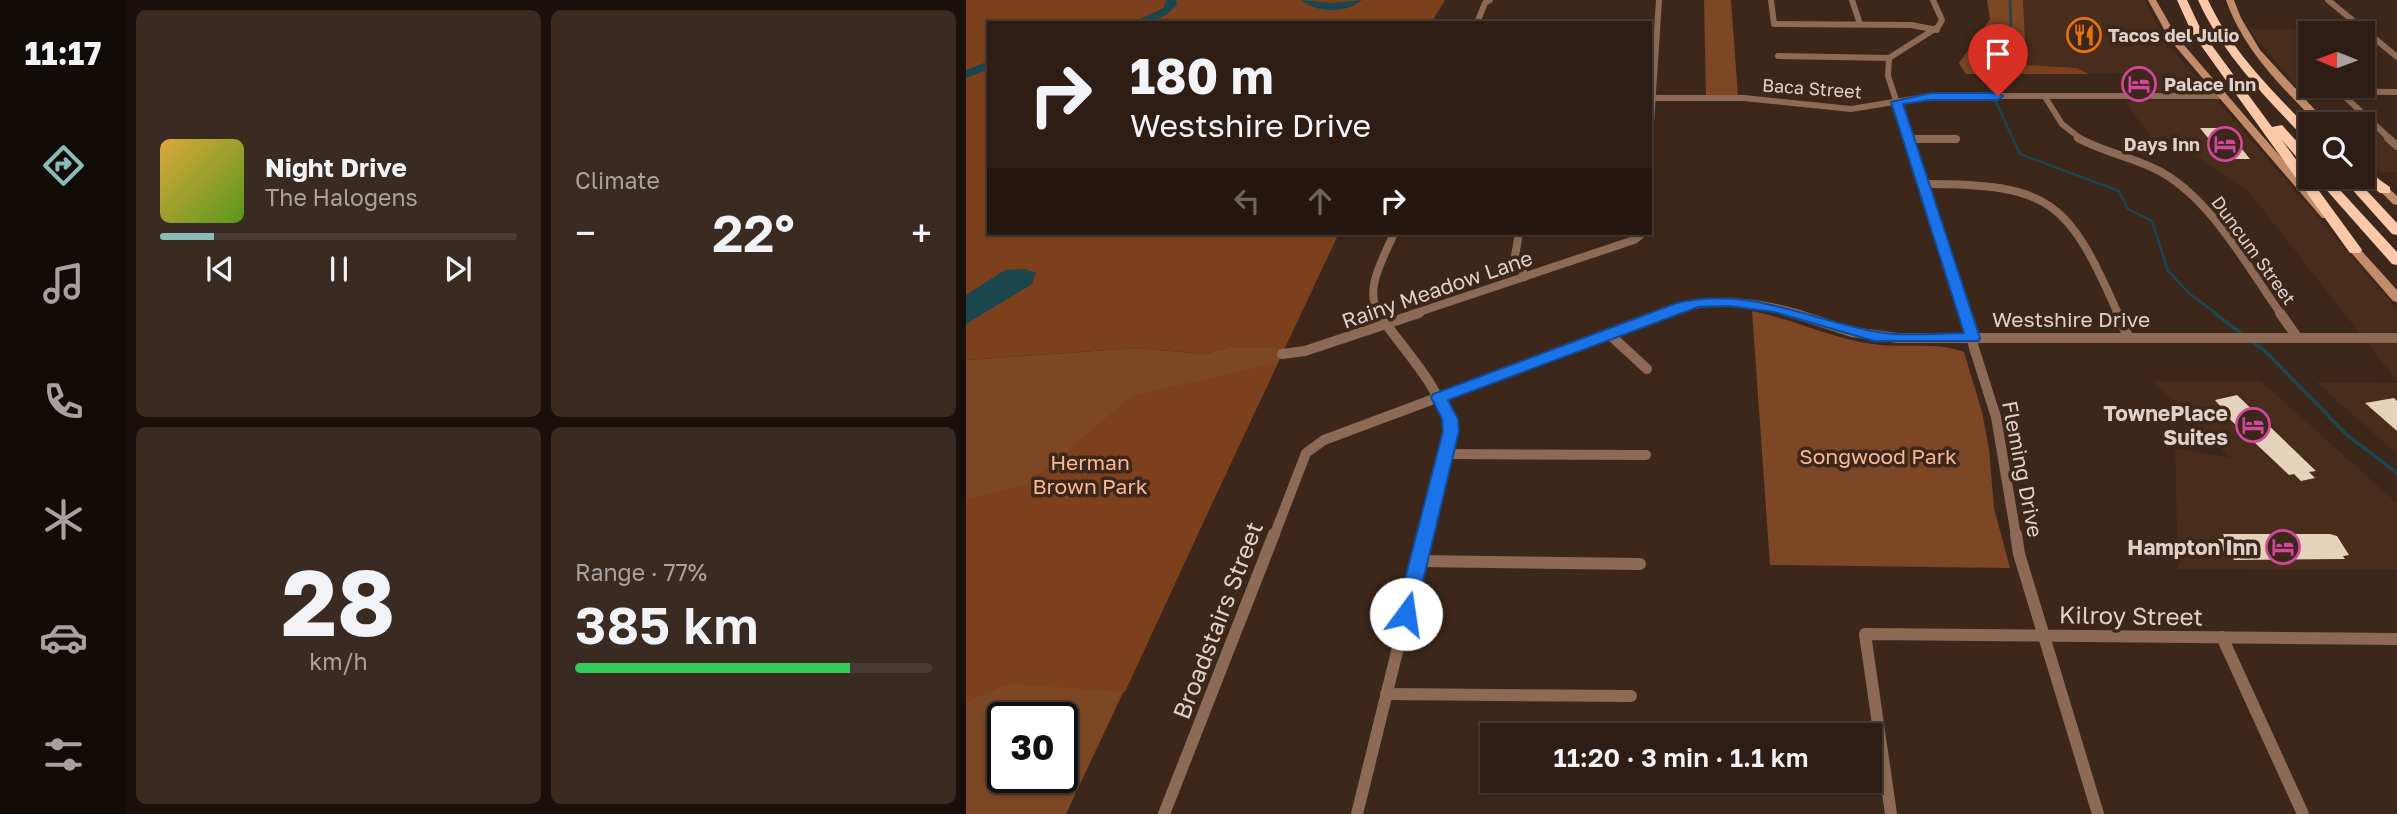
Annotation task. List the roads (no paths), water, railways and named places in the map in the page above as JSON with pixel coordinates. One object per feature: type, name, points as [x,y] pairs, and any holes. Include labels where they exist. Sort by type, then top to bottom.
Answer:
[{"type":"highway","points":[[2182,0],[2197,33],[2356,250]]},
{"type":"highway","points":[[2203,0],[2222,38],[2298,124]]},
{"type":"highway","points":[[2224,69],[2298,151]]},
{"type":"highway","points":[[2251,72],[2298,114]]},
{"type":"highway","points":[[2375,182],[2385,190]]},
{"type":"highway","points":[[2333,189],[2397,261]]},
{"type":"highway","points":[[2358,189],[2397,231]]},
{"type":"main road","points":[[2152,0],[2173,38],[2397,298]]},
{"type":"main road","points":[[2230,0],[2235,16],[2249,41],[2312,112]]},
{"type":"main road","points":[[2375,180],[2397,202]]},
{"type":"street","points":[[1478,21],[1485,3],[1490,0]]},
{"type":"street","points":[[1652,98],[1654,28],[1659,0]]},
{"type":"street","points":[[1771,0],[1774,23],[1910,24],[1937,30]]},
{"type":"street","points":[[1852,0],[1860,24]]},
{"type":"street","points":[[1778,56],[1889,58],[1900,48],[1937,30],[1942,20],[1933,0]]},
{"type":"street","points":[[2328,0],[2397,57]]},
{"type":"street","name":"Fleming Drive","points":[[1889,58],[1888,76],[1996,417],[2019,554],[2098,814]]},
{"type":"street","points":[[2292,91],[2298,91]]},
{"type":"street","points":[[2375,92],[2397,92]]},
{"type":"street","name":"Baca Street","points":[[1652,98],[1744,99],[1864,108],[1931,96],[2222,96]]},
{"type":"street","name":"Duncum Street","points":[[2045,97],[2058,120],[2070,132],[2091,144],[2153,168],[2190,191],[2207,210],[2297,337]]},
{"type":"street","points":[[2346,98],[2397,146]]},
{"type":"street","points":[[1910,139],[1956,139]]},
{"type":"street","points":[[1924,184],[2001,187],[2033,197],[2059,210],[2076,230],[2128,336]]},
{"type":"street","points":[[1357,814],[1448,454],[1450,419],[1438,397],[1373,305],[1371,296],[1393,235]]},
{"type":"street","points":[[1518,235],[1513,256],[1515,265],[1525,277]]},
{"type":"street","name":"Rainy Meadow Lane","points":[[1282,354],[1305,351],[1385,325],[1642,235]]},
{"type":"street","name":"Westshire Drive","points":[[1315,445],[1682,306],[1711,302],[1775,308],[1874,336],[2397,338]]},
{"type":"street","points":[[1608,333],[1647,369]]},
{"type":"street","name":"Broadstairs Street","points":[[1164,814],[1306,453],[1315,445]]},
{"type":"street","points":[[1448,454],[1646,456]]},
{"type":"street","points":[[1419,561],[1640,564]]},
{"type":"street","name":"Kilroy Street","points":[[1891,814],[1865,634],[2397,639]]},
{"type":"street","points":[[2222,637],[2303,814]]},
{"type":"street","points":[[1386,694],[1631,696]]},
{"type":"water","points":[[1025,269],[1036,273],[1032,284],[966,324],[966,295],[1005,270]]},
{"type":"waterway","points":[[1141,21],[1168,10],[1172,4],[1171,0]]},
{"type":"waterway","points":[[1305,0],[1331,7],[1357,0]]},
{"type":"waterway","points":[[2010,0],[2011,25],[1982,54],[1981,70],[2020,154],[2119,191],[2128,209],[2152,221],[2168,271],[2190,294],[2217,314]]},
{"type":"waterway","points":[[966,74],[987,66]]},
{"type":"waterway","points":[[2214,313],[2245,336]]},
{"type":"waterway","points":[[2251,341],[2265,351],[2347,435],[2397,473]]},
{"type":"place","name":"Tacos del Julio","points":[[2084,35]]},
{"type":"place","name":"Palace Inn","points":[[2139,84]]},
{"type":"place","name":"Days Inn","points":[[2225,144]]},
{"type":"place","name":"TownePlace Suites","points":[[2253,425]]},
{"type":"place","name":"Hampton Inn","points":[[2283,547]]},
{"type":"park label","name":"Songwood Park","points":[[1878,456]]},
{"type":"park label","name":"Herman Brown Park","points":[[1090,474]]}]
